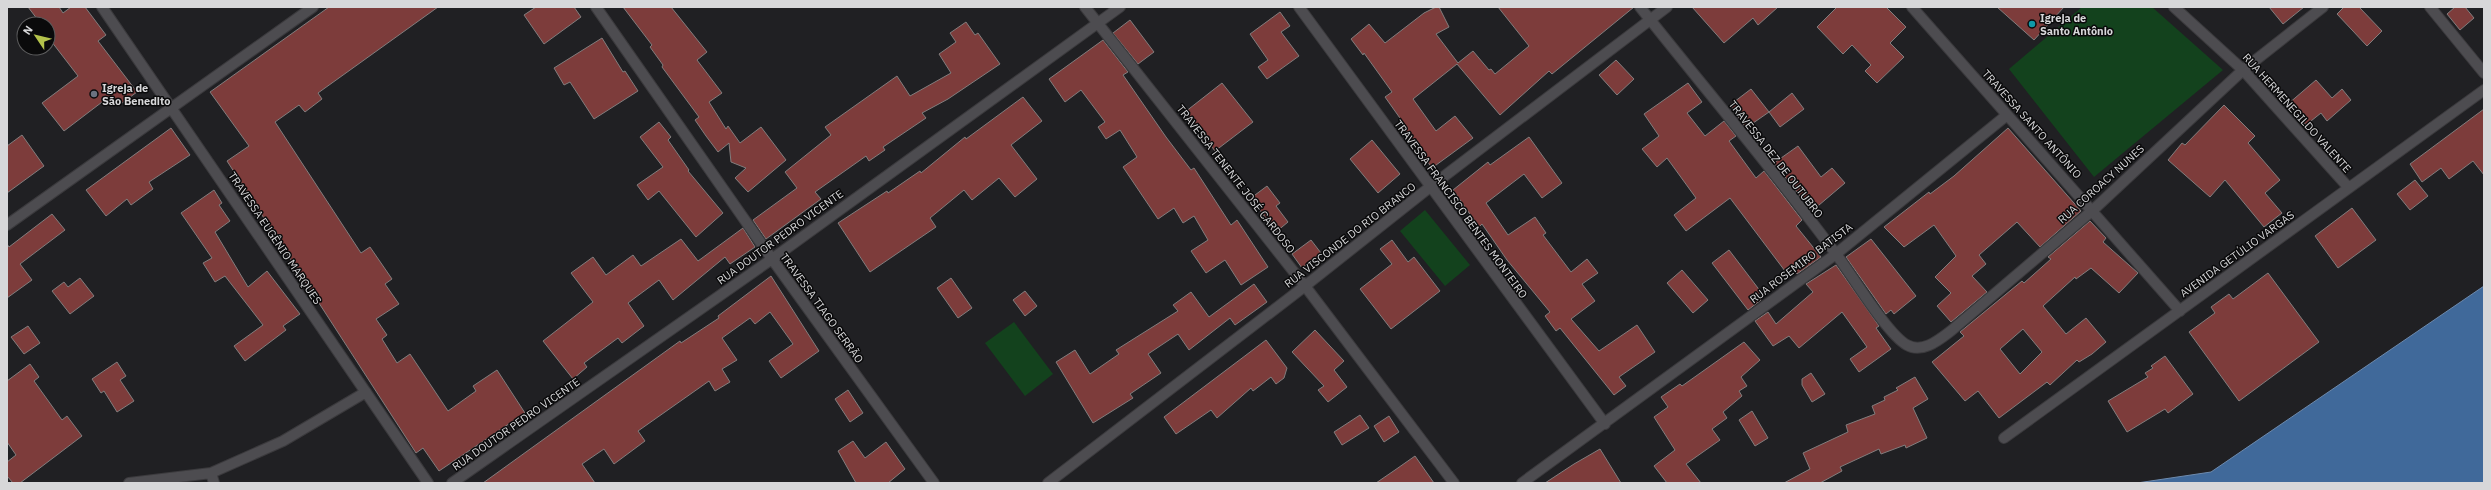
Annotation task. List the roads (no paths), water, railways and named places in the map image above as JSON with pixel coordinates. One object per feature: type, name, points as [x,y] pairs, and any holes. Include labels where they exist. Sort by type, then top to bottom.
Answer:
[{"type":"street","name":"TRAVESSA EUGÊNIO MARQUES","points":[[102,7],[428,483]]},
{"type":"street","points":[[7,225],[314,7]]},
{"type":"street","name":"TRAVESSA TIAGO SERRÃO","points":[[596,7],[772,259],[934,483]]},
{"type":"street","name":"TRAVESSA TENENTE JOSÉ CARDOSO","points":[[1085,7],[1305,286],[1454,483]]},
{"type":"street","name":"RUA DOUTOR PEDRO VICENTE","points":[[452,483],[772,259],[1120,7]]},
{"type":"street","name":"TRAVESSA FRANCISCO BENTES MONTEIRO","points":[[1299,7],[1605,424]]},
{"type":"street","name":"TRAVESSA DEZ DE OUTUBRO","points":[[1640,7],[1836,254],[1889,329]]},
{"type":"street","name":"RUA VISCONDE DO RIO BRANCO","points":[[1048,483],[1305,286],[1430,187],[1667,7]]},
{"type":"street","name":"TRAVESSA SANTO ANTÔNIO","points":[[1912,7],[2093,210],[2180,311]]},
{"type":"street","name":"RUA HERMENEGILDO VALENTE","points":[[2174,7],[2243,70],[2348,187]]},
{"type":"street","name":"RUA COROACY NUNES","points":[[1889,329],[1900,341],[1912,347],[1926,346],[1934,343],[2093,210],[2243,70],[2323,7]]},
{"type":"street","points":[[2430,7],[2484,73]]},
{"type":"street","name":"AVENIDA GETÚLIO VARGAS","points":[[2004,438],[2348,187],[2484,90]]},
{"type":"street","name":"RUA ROSEMIRO BATISTA","points":[[1605,424],[1836,254],[2007,114]]},
{"type":"street","points":[[129,483],[211,473],[283,441],[366,392]]},
{"type":"street","points":[[1522,483],[1605,424]]},
{"type":"street","points":[[211,473],[214,483]]},
{"type":"water","points":[[2484,286],[2484,483],[2137,483],[2211,472]]},
{"type":"place","name":"Igreja de Santo Antônio","points":[[2032,24]]},
{"type":"place","name":"Igreja de São Benedito","points":[[94,94]]}]
